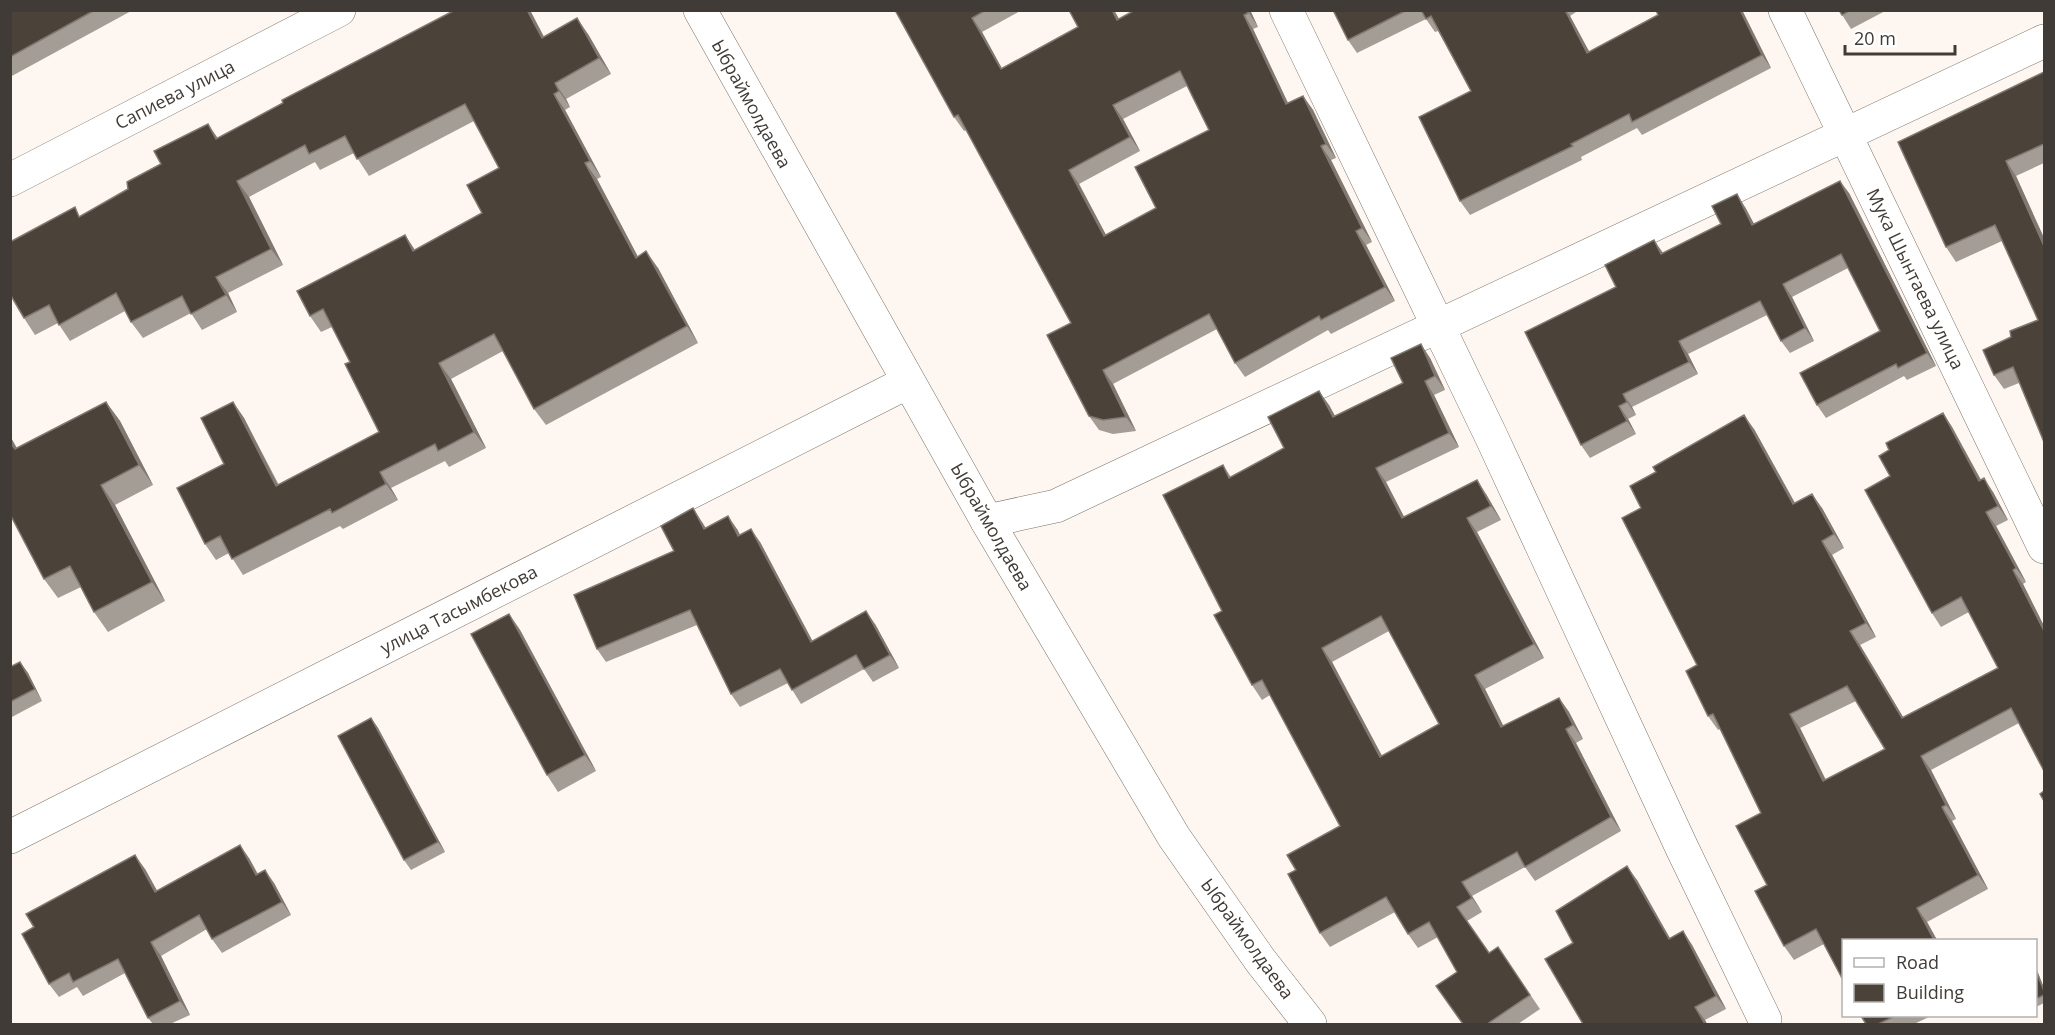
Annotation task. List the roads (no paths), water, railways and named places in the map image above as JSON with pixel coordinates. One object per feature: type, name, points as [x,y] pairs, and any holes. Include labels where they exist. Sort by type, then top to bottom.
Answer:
[{"type":"street","name":"Сапиева улица","points":[[10,180],[339,10]]},
{"type":"street","name":"Ыбраймолдаева","points":[[700,10],[987,521],[1174,837],[1260,960],[1310,1024]]},
{"type":"street","points":[[1286,10],[1491,436],[1682,848],[1766,1020]]},
{"type":"street","name":"Мука Шынтаева улица","points":[[1785,10],[2044,547]]},
{"type":"street","points":[[987,521],[1056,506],[2044,41]]},
{"type":"street","name":"улица Тасымбекова","points":[[10,837],[908,382]]}]
